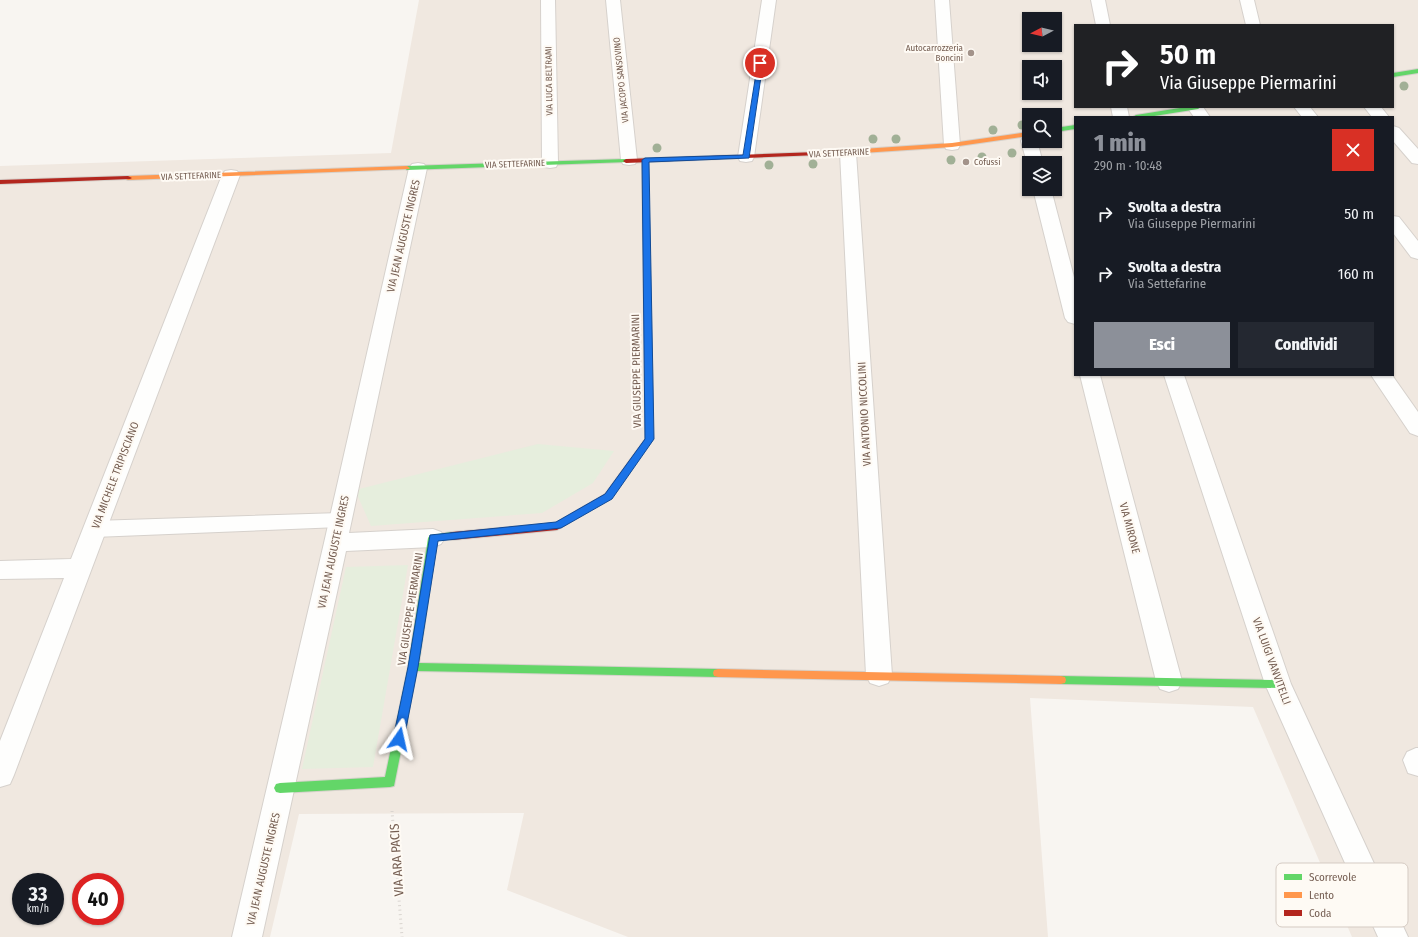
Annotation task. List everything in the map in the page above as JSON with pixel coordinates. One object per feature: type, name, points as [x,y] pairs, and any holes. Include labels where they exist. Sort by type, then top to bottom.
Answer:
[{"type":"street","name":"VIA LUCA BELTRAMI","points":[[548,0],[550,162]]},
{"type":"street","name":"VIA JACOPO SANSOVINO","points":[[613,0],[629,160]]},
{"type":"street","points":[[746,157],[769,0]]},
{"type":"street","points":[[942,0],[952,145]]},
{"type":"street","points":[[1098,0],[1103,24]]},
{"type":"street","points":[[1247,0],[1253,24]]},
{"type":"street","points":[[1394,75],[1418,71]]},
{"type":"street","points":[[1142,116],[1190,108]]},
{"type":"street","points":[[1303,108],[1309,116]]},
{"type":"street","points":[[1373,108],[1380,116]]},
{"type":"street","points":[[1062,129],[1074,127]]},
{"type":"street","points":[[1394,131],[1418,159]]},
{"type":"street","name":"VIA SETTEFARINE","points":[[0,182],[848,153],[1022,139]]},
{"type":"street","name":"VIA ANTONIO NICCOLINI","points":[[848,153],[880,675]]},
{"type":"street","name":"VIA GIUSEPPE PIERMARINI","points":[[390,782],[413,667],[434,538],[557,526],[608,496],[649,439],[645,160]]},
{"type":"street","name":"VIA JEAN AUGUSTE INGRES","points":[[247,937],[336,543],[418,168]]},
{"type":"street","name":"VIA MICHELE TRIPISCIANO","points":[[0,775],[231,175]]},
{"type":"street","points":[[1044,196],[1074,314]]},
{"type":"street","points":[[1394,222],[1418,253]]},
{"type":"street","name":"VIA MIRONE","points":[[1090,376],[1169,681]]},
{"type":"street","name":"VIA LUIGI VANVITELLI","points":[[1174,376],[1278,684],[1359,863]]},
{"type":"street","points":[[1382,376],[1418,428]]},
{"type":"street","points":[[336,543],[434,538]]},
{"type":"street","points":[[0,570],[79,568]]},
{"type":"street","points":[[413,667],[1278,684]]},
{"type":"street","points":[[280,788],[390,782]]},
{"type":"street","name":"VIA LUIGI VANVITELLI","points":[[1388,927],[1393,937]]},
{"type":"lane","points":[[94,529],[340,520]]},
{"type":"path","name":"VIA ARA PACIS","points":[[390,782],[402,937]]},
{"type":"shaded area","points":[[419,0],[1418,0],[1418,937],[1352,937],[1348,927],[1408,927],[1408,863],[1320,863],[1253,707],[1030,698],[1048,937],[628,937],[507,890],[524,813],[299,814],[270,937],[0,937],[0,166],[391,153]]},
{"type":"green space","points":[[538,444],[614,451],[593,483],[542,513],[371,526],[355,490]]},
{"type":"green space","points":[[408,565],[373,767],[302,769],[346,567]]},
{"type":"traffic: fast","points":[[1394,75],[1418,71]]},
{"type":"traffic: fast","points":[[1142,116],[1192,108]]},
{"type":"traffic: fast","points":[[1062,129],[1074,127]]},
{"type":"traffic: fast","points":[[407,168],[626,161]]},
{"type":"traffic: fast","points":[[280,788],[390,782],[413,667],[433,538],[452,536]]},
{"type":"traffic: fast","points":[[413,667],[718,673]]},
{"type":"traffic: fast","points":[[1061,680],[1278,684]]},
{"type":"traffic: slow","points":[[817,154],[952,145],[1022,135]]},
{"type":"traffic: slow","points":[[645,160],[649,408]]},
{"type":"traffic: slow","points":[[128,178],[407,168]]},
{"type":"traffic: slow","points":[[718,673],[1061,680]]},
{"type":"traffic: jam","points":[[626,161],[817,154]]},
{"type":"traffic: jam","points":[[0,182],[128,178]]},
{"type":"traffic: jam","points":[[452,536],[557,526],[608,496],[649,439],[649,408]]},
{"type":"place","name":"Autocarrozzeria Boncini","points":[[971,53]]},
{"type":"place","name":"Cofussi","points":[[966,162]]},
{"type":"route","points":[[399,739],[413,667],[434,538],[557,526],[608,496],[649,439],[645,160],[746,157],[760,63]]}]
